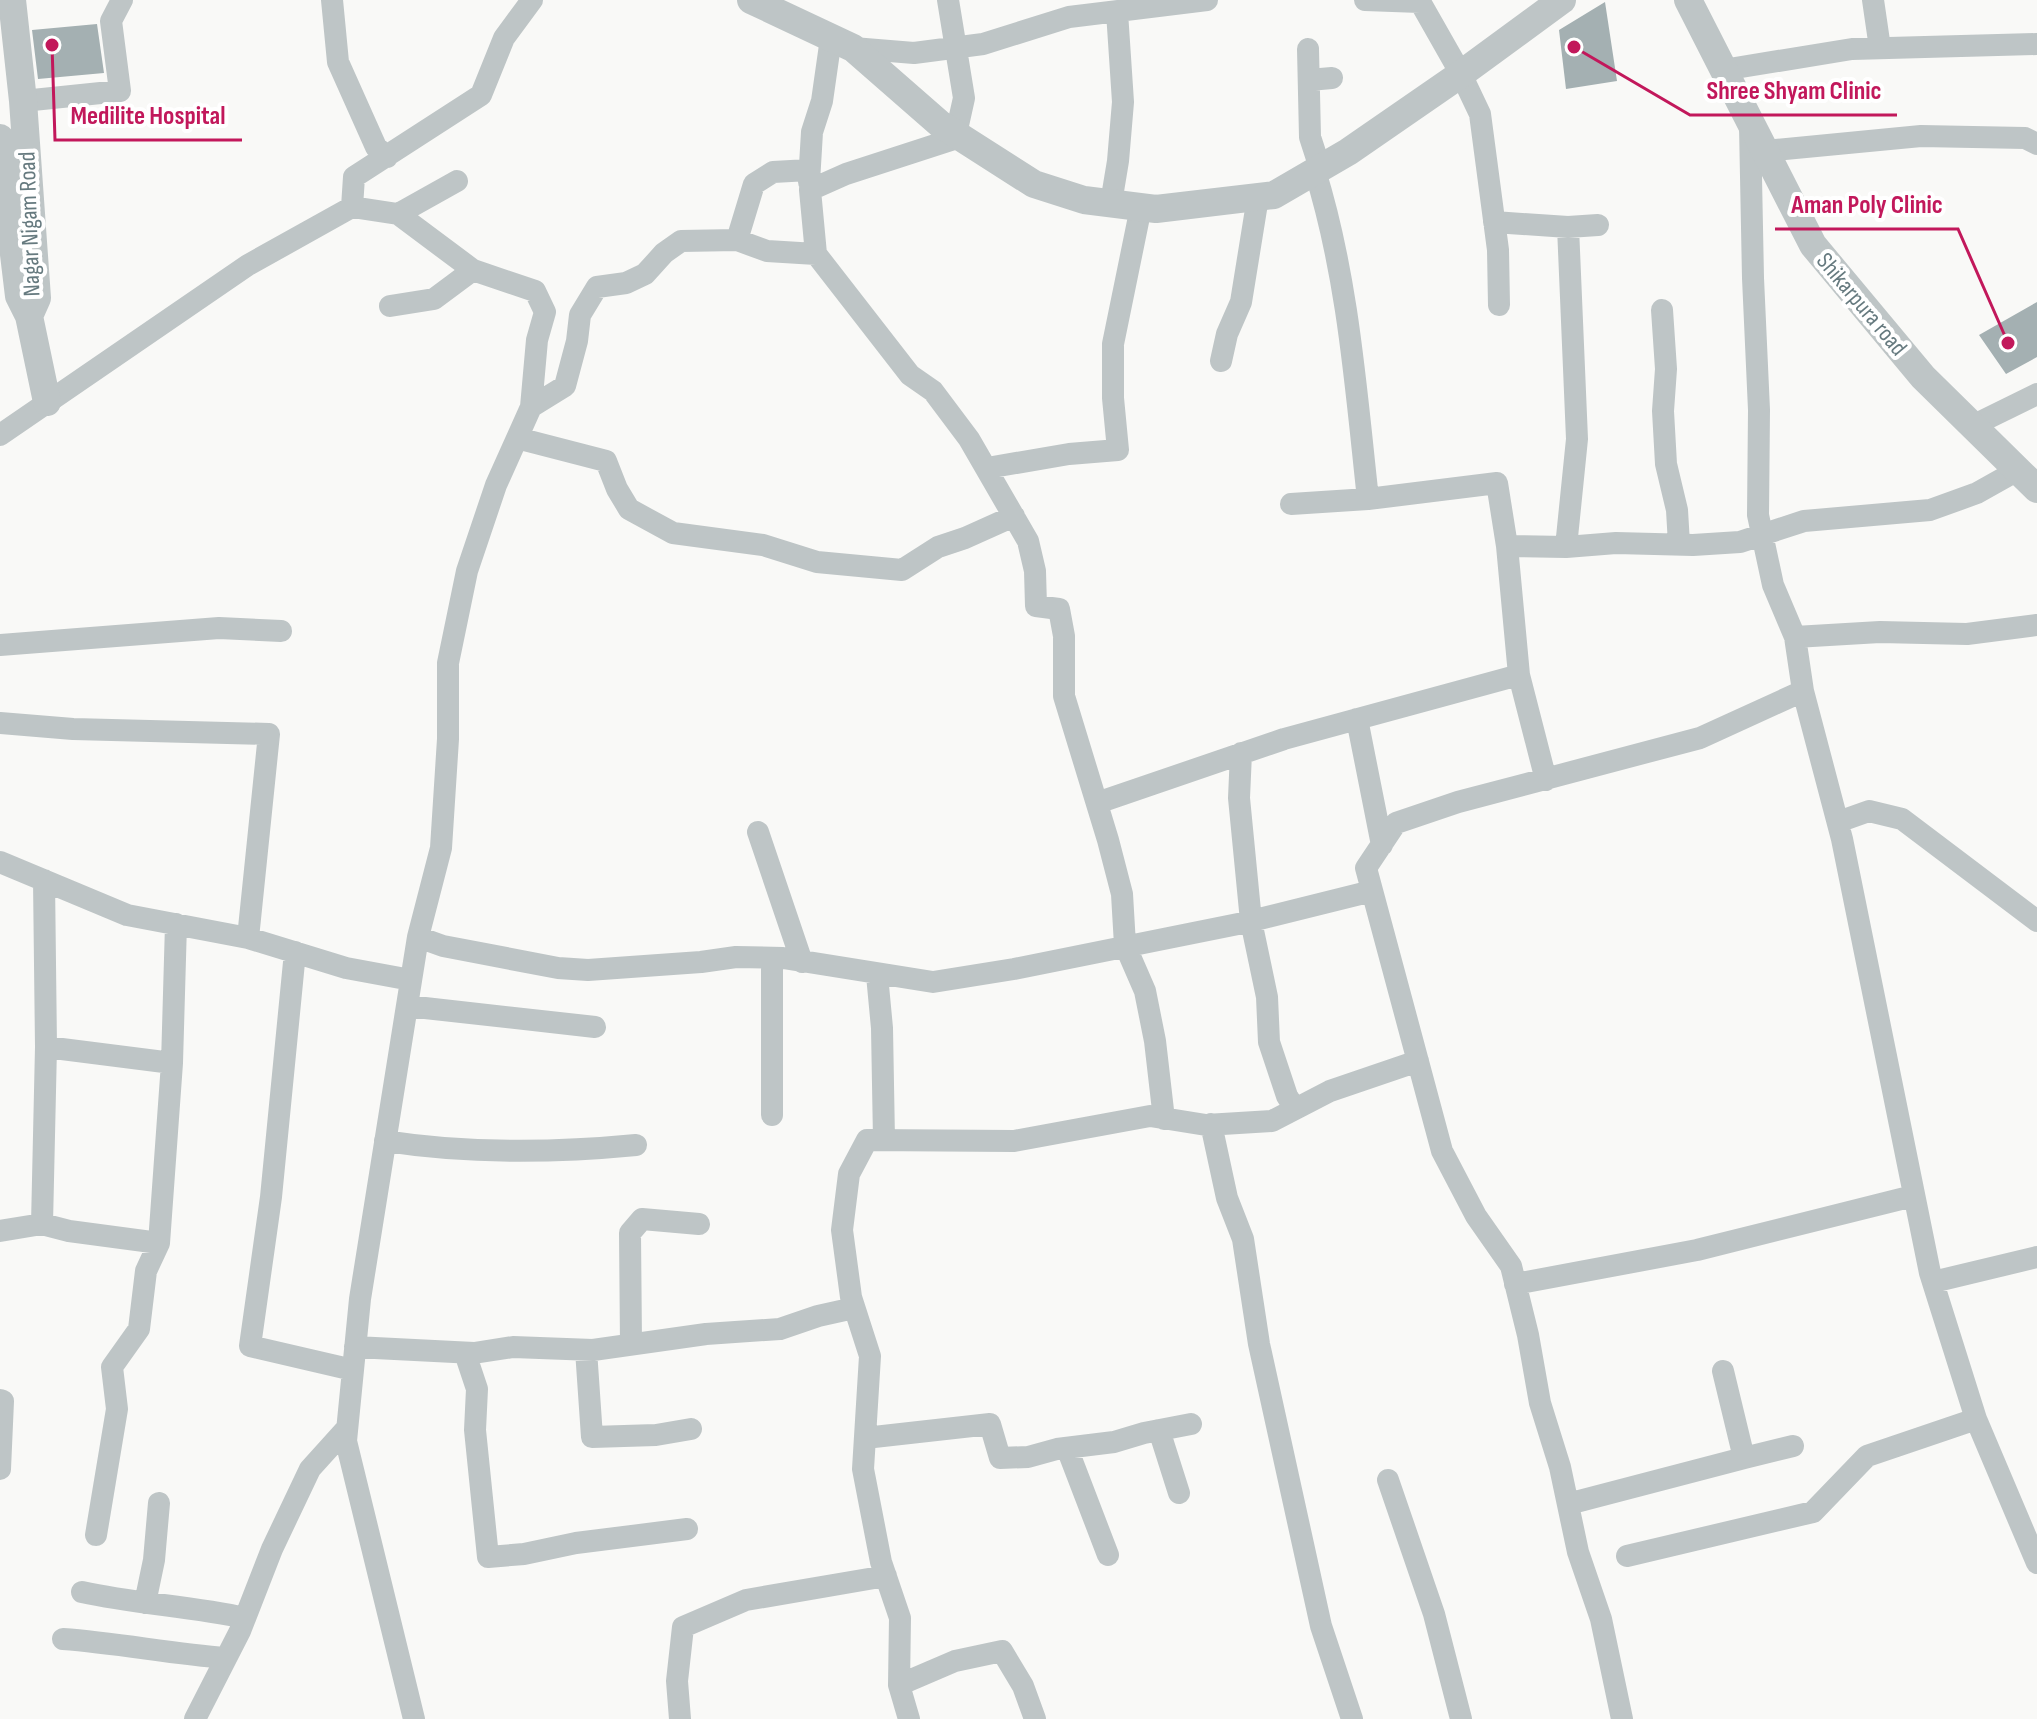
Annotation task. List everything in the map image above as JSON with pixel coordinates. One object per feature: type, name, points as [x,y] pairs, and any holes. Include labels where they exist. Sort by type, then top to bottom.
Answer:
[{"type":"street","name":"Nagar Nigam Road","points":[[12,0],[23,101],[37,298],[29,316]]},
{"type":"street","points":[[23,101],[120,91],[111,21],[122,0]]},
{"type":"street","points":[[332,0],[338,62],[376,147],[387,157]]},
{"type":"street","points":[[352,207],[354,177],[481,95],[504,38],[532,0]]},
{"type":"street","points":[[751,0],[842,43],[940,124],[1034,184],[1084,200],[1156,209],[1274,195],[1461,74],[1562,0]]},
{"type":"street","points":[[948,0],[954,48],[963,78],[964,98],[958,136]]},
{"type":"street","points":[[842,43],[914,53],[983,44],[1069,17],[1207,0]]},
{"type":"street","points":[[1365,0],[1419,1],[1480,114],[1498,250],[1499,305]]},
{"type":"street","name":"Shikarpura road","points":[[1688,0],[1813,245],[1923,377],[2028,480]]},
{"type":"street","points":[[1873,0],[1880,48]]},
{"type":"street","points":[[1111,203],[1123,102],[1117,12]]},
{"type":"street","points":[[842,43],[812,132],[810,180],[816,254],[910,375],[933,391],[987,468],[1028,541],[1035,571],[1036,606],[1059,609],[1064,636],[1064,696],[1122,894],[1125,945],[1145,991],[1155,1041],[1164,1119]]},
{"type":"street","points":[[1723,70],[1852,49],[2037,44]]},
{"type":"street","points":[[1308,49],[1320,79],[1310,137],[1329,214],[1347,312],[1368,499]]},
{"type":"street","points":[[1750,121],[1759,410],[1758,515],[1773,585],[1795,637],[1803,691],[1838,822],[1877,1001],[1889,1081],[1933,1282],[1976,1419],[2037,1563]]},
{"type":"street","points":[[737,240],[754,184],[773,172],[810,180],[846,174],[958,136]]},
{"type":"street","points":[[1765,151],[1921,136],[2025,138],[2037,144]]},
{"type":"street","name":"Nagar Nigam Road","points":[[0,138],[19,296],[29,316]]},
{"type":"street","points":[[398,214],[457,181]]},
{"type":"street","points":[[1221,361],[1227,334],[1241,302],[1258,197]]},
{"type":"street","points":[[0,435],[248,265],[352,207],[398,214],[473,270],[535,291],[545,312],[537,340],[531,407],[496,485],[467,571],[448,663],[448,739],[441,848],[418,937],[411,980],[360,1299],[347,1428],[346,1441],[414,1719]]},
{"type":"street","points":[[987,468],[1069,454],[1118,450],[1113,398],[1113,344],[1141,207]]},
{"type":"street","points":[[1494,222],[1568,227],[1598,225]]},
{"type":"street","points":[[1566,547],[1577,439],[1568,227]]},
{"type":"street","points":[[531,407],[565,386],[577,341],[580,315],[597,287],[626,283],[645,274],[664,253],[681,241],[737,240],[767,251],[816,254]]},
{"type":"street","points":[[390,306],[434,299],[473,270]]},
{"type":"street","points":[[1662,310],[1666,369],[1663,411],[1666,464],[1677,510],[1679,544]]},
{"type":"street","points":[[29,316],[47,402]]},
{"type":"street","points":[[1972,426],[2037,394]]},
{"type":"street","points":[[517,438],[606,461],[629,509],[673,533],[763,545],[817,562],[902,570],[938,547],[1014,516]]},
{"type":"street","points":[[1507,546],[1740,542],[1804,521],[1930,510],[1977,493],[2028,480]]},
{"type":"street","points":[[1291,504],[1368,499],[1497,483],[1507,546],[1519,675],[1546,780]]},
{"type":"street","points":[[1795,637],[1880,632],[1967,634],[2037,625]]},
{"type":"street","points":[[0,645],[219,628],[281,631]]},
{"type":"street","points":[[1097,803],[1241,753],[1519,675]]},
{"type":"street","points":[[1622,1719],[1601,1619],[1578,1552],[1560,1467],[1540,1403],[1511,1266],[1476,1216],[1442,1151],[1366,868],[1396,823],[1458,802],[1700,738],[1803,691]]},
{"type":"street","points":[[1357,719],[1382,845]]},
{"type":"street","points":[[0,723],[73,729],[269,734],[248,938]]},
{"type":"street","points":[[1241,753],[1239,798],[1251,921],[1267,997],[1269,1042],[1287,1096],[1295,1109]]},
{"type":"street","points":[[1838,822],[1869,811],[1902,819],[2037,921]]},
{"type":"street","points":[[758,832],[802,962]]},
{"type":"street","points":[[0,862],[127,915],[248,938],[346,968],[411,980]]},
{"type":"street","points":[[42,1224],[46,1047],[44,880]]},
{"type":"street","points":[[418,937],[443,946],[573,969],[701,962],[736,957],[772,958],[933,982],[1014,969],[1251,921],[1372,891]]},
{"type":"street","points":[[96,1535],[117,1409],[112,1367],[139,1329],[146,1271],[159,1243],[172,1063],[176,924]]},
{"type":"street","points":[[295,952],[271,1197],[250,1346],[353,1370]]},
{"type":"street","points":[[772,958],[772,1115]]},
{"type":"street","points":[[877,975],[882,1028],[884,1140]]},
{"type":"street","points":[[407,1006],[595,1027]]},
{"type":"street","points":[[46,1047],[172,1063]]},
{"type":"street","points":[[909,1719],[899,1685],[900,1618],[886,1576],[863,1469],[870,1356],[854,1308],[842,1230],[849,1174],[867,1140],[1014,1141],[1150,1116],[1211,1124],[1272,1121],[1330,1091],[1418,1061]]},
{"type":"street","points":[[1211,1124],[1227,1198],[1243,1239],[1259,1344],[1321,1626],[1352,1719]]},
{"type":"street","points":[[385,1141],[418,1147],[549,1152],[636,1145]]},
{"type":"street","points":[[1515,1284],[1697,1250],[1913,1196]]},
{"type":"street","points":[[631,1343],[630,1233],[642,1219],[699,1224]]},
{"type":"street","points":[[0,1231],[42,1224],[69,1231],[159,1243]]},
{"type":"street","points":[[1933,1282],[2037,1257]]},
{"type":"street","points":[[355,1347],[465,1353],[513,1347],[586,1350],[780,1329],[854,1308]]},
{"type":"street","points":[[586,1350],[592,1437],[656,1435],[691,1429]]},
{"type":"street","points":[[465,1353],[477,1389],[475,1430],[488,1557],[687,1529]]},
{"type":"street","points":[[1723,1371],[1744,1458]]},
{"type":"street","points":[[0,1400],[3,1401],[0,1469]]},
{"type":"street","points":[[1627,1556],[1813,1512],[1867,1456],[1976,1419]]},
{"type":"street","points":[[865,1438],[990,1424],[1000,1458],[1028,1457],[1191,1424]]},
{"type":"street","points":[[195,1719],[245,1618],[272,1549],[310,1469],[347,1428]]},
{"type":"street","points":[[1159,1430],[1179,1493]]},
{"type":"street","points":[[1568,1504],[1793,1446]]},
{"type":"street","points":[[1067,1448],[1108,1555]]},
{"type":"street","points":[[1388,1480],[1434,1614],[1461,1719]]},
{"type":"street","points":[[145,1603],[154,1560],[159,1503]]},
{"type":"street","points":[[680,1719],[677,1681],[683,1627],[746,1600],[886,1576]]},
{"type":"street","points":[[82,1592],[126,1602],[208,1610],[245,1618]]},
{"type":"street","points":[[63,1639],[226,1658]]},
{"type":"street","points":[[899,1685],[955,1661],[1002,1651],[1023,1686],[1035,1719]]},
{"type":"building","points":[[1605,2],[1617,81],[1566,89],[1559,30]]},
{"type":"building","points":[[97,24],[104,73],[38,79],[32,30]]},
{"type":"building","points":[[2037,302],[2037,357],[2006,374],[1979,335]]},
{"type":"place","name":"Medilite Hospital","points":[[52,45]]},
{"type":"place","name":"Shree Shyam Clinic","points":[[1574,47]]},
{"type":"place","name":"Aman Poly Clinic","points":[[2008,343]]}]
